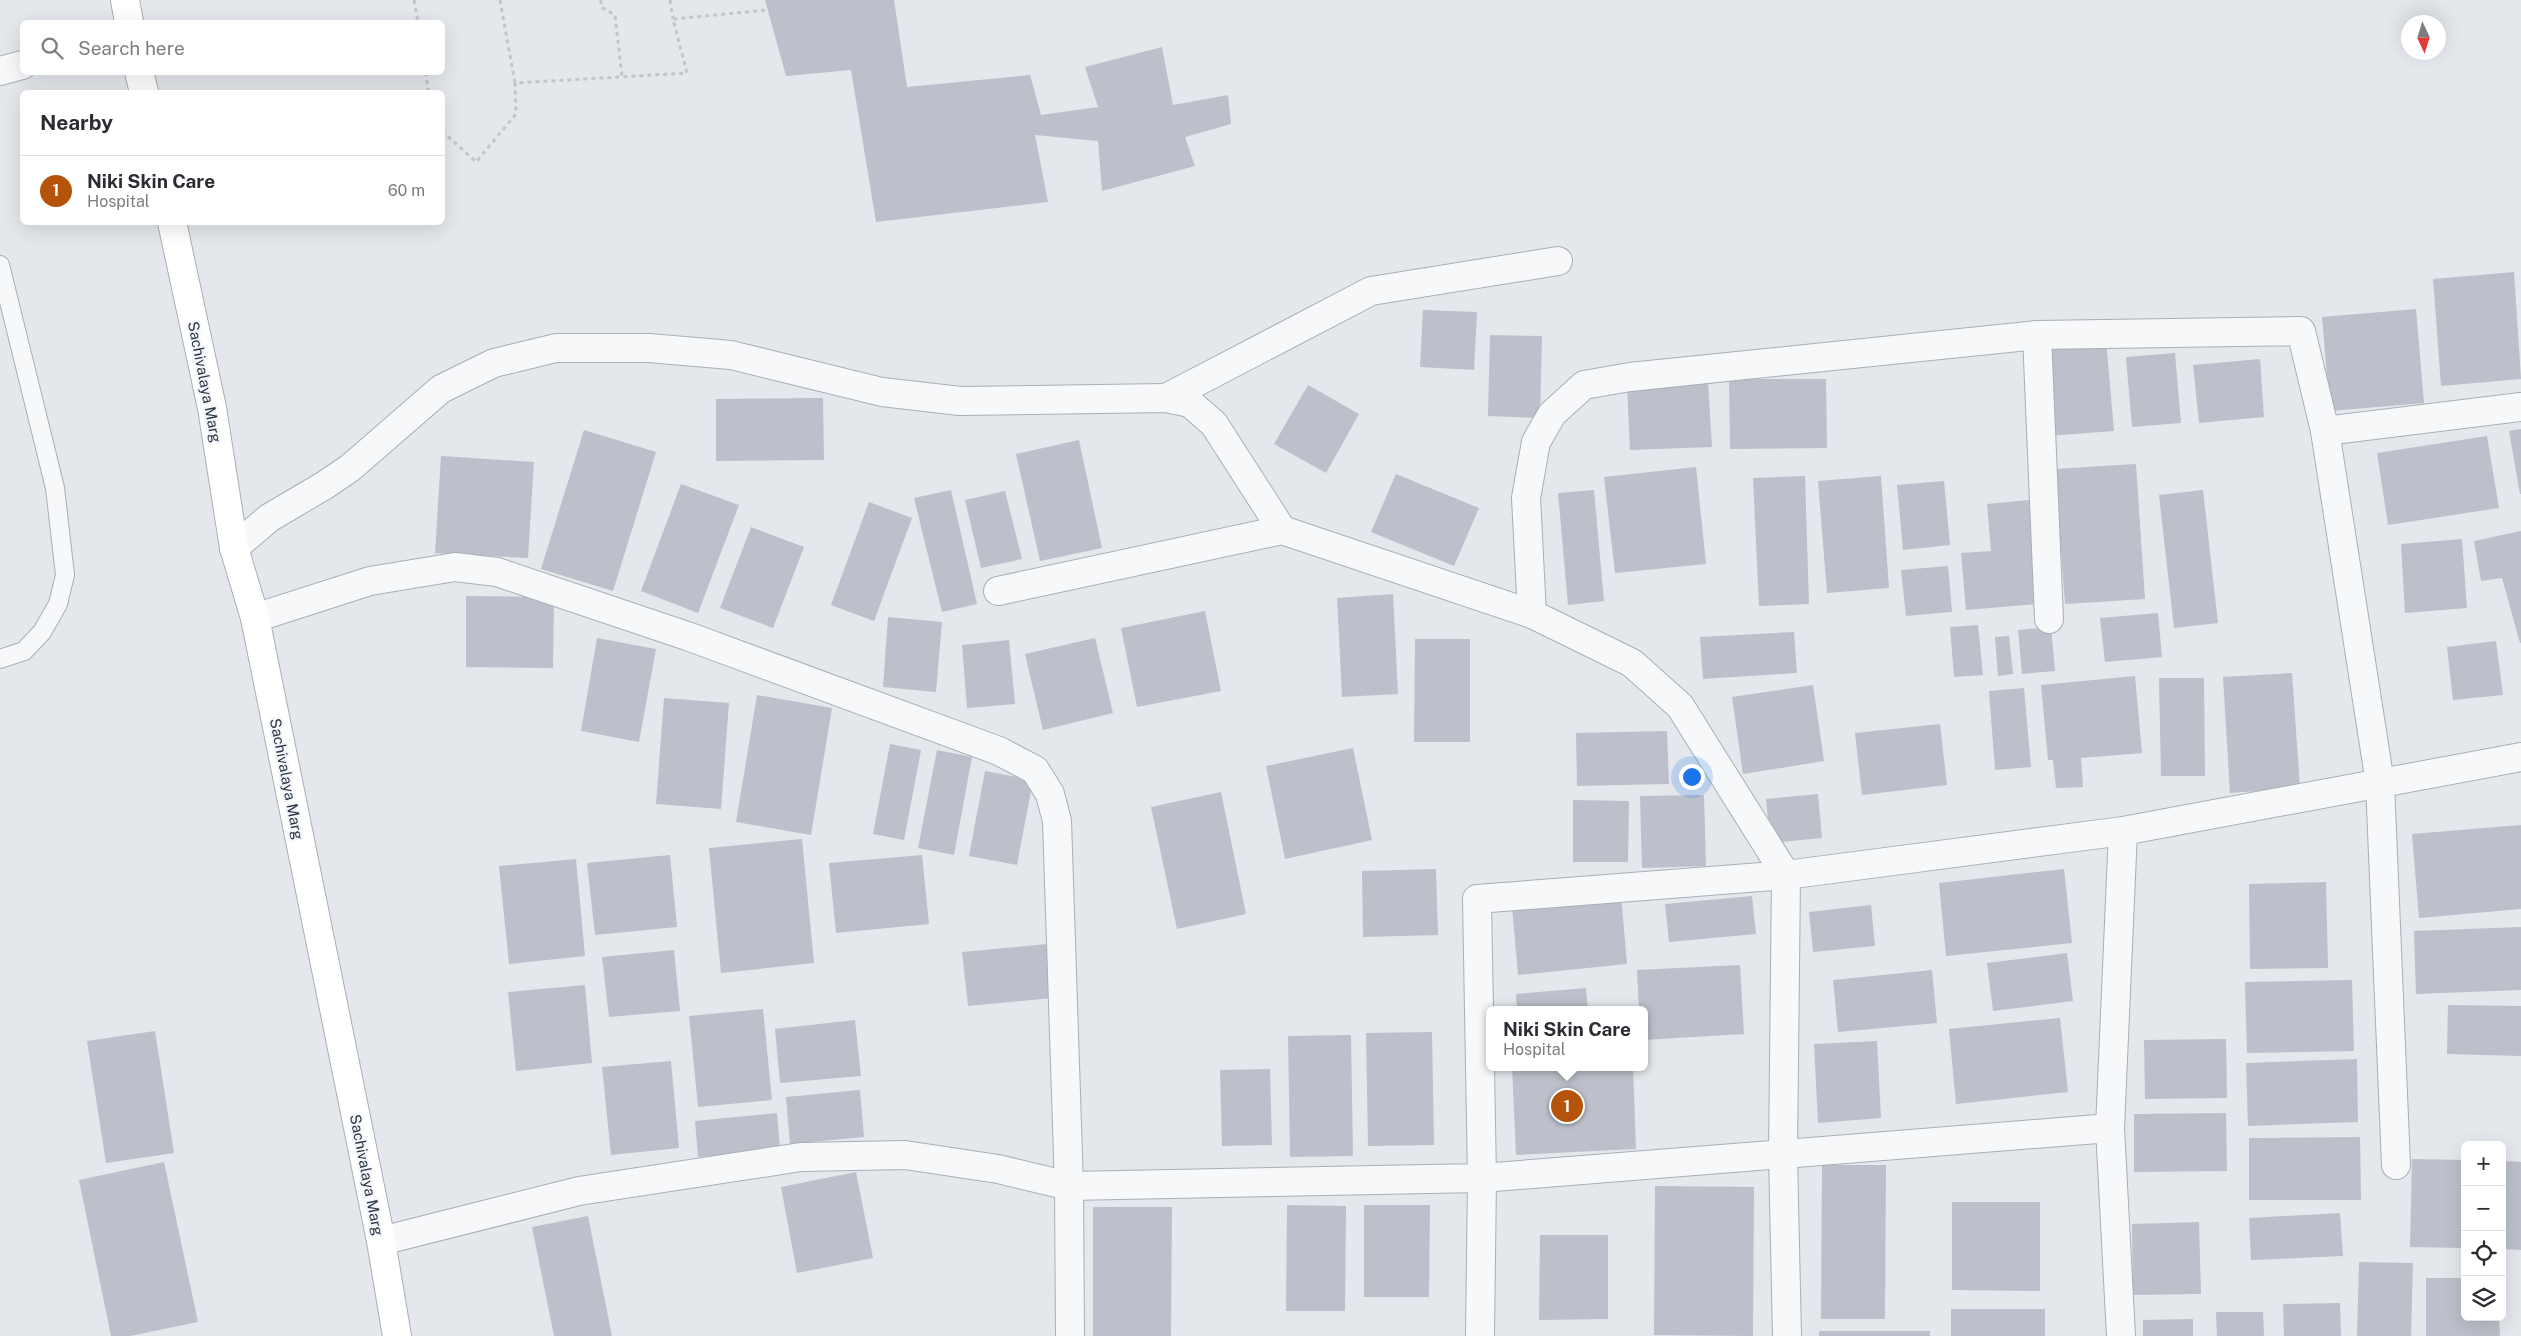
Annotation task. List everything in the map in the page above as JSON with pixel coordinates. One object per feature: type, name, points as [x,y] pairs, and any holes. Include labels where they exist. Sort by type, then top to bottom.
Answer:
[{"type":"main road","points":[[125,0],[129,20]]},
{"type":"main road","points":[[140,75],[144,90]]},
{"type":"main road","name":"Sachivalaya Marg","points":[[173,225],[212,408],[234,548],[254,618],[381,1241],[397,1336]]},
{"type":"street","points":[[0,71],[20,66]]},
{"type":"street","points":[[1166,398],[1371,291],[1558,261]]},
{"type":"street","points":[[1532,614],[1526,498],[1536,442],[1552,414],[1584,386],[1630,377],[2037,335],[2300,331],[2325,431],[2380,783],[2396,1165]]},
{"type":"street","points":[[2037,335],[2049,619]]},
{"type":"street","points":[[234,548],[269,518],[350,468],[441,389],[494,363],[556,348],[650,348],[731,356],[882,392],[960,401],[1166,398],[1190,403],[1214,424],[1282,530]]},
{"type":"street","points":[[2325,431],[2521,407]]},
{"type":"street","points":[[998,591],[1282,530],[1532,614],[1632,663],[1680,706],[1786,875],[1783,1155],[1787,1336]]},
{"type":"street","points":[[254,618],[370,581],[455,567],[497,572],[690,638],[999,751],[1034,770],[1050,794],[1057,821],[1069,1186],[1070,1336]]},
{"type":"street","points":[[1480,1336],[1482,1178],[1477,899],[1786,875],[2123,831],[2521,757]]},
{"type":"street","points":[[2121,1336],[2110,1128],[2123,831]]},
{"type":"street","points":[[381,1241],[579,1191],[801,1157],[905,1155],[998,1169],[1069,1186],[1482,1178],[2110,1128]]},
{"type":"lane","points":[[0,265],[55,488],[65,575],[58,604],[42,632],[24,651],[0,659]]},
{"type":"path","points":[[414,0],[418,20]]},
{"type":"path","points":[[445,134],[476,162],[516,114],[515,83],[500,0]]},
{"type":"path","points":[[601,0],[601,7],[615,15],[622,77]]},
{"type":"path","points":[[515,83],[687,73],[670,0]]},
{"type":"path","points":[[673,19],[768,10]]},
{"type":"path","points":[[426,75],[428,90]]},
{"type":"building","points":[[765,0],[894,0],[907,87],[1030,75],[1041,115],[1098,107],[1085,67],[1162,47],[1173,105],[1228,95],[1231,124],[1185,137],[1195,166],[1102,191],[1098,141],[1035,135],[1048,202],[876,222],[851,70],[786,76]]},
{"type":"building","points":[[2514,272],[2521,379],[2441,386],[2433,279]]},
{"type":"building","points":[[2416,309],[2424,403],[2330,411],[2322,317]]},
{"type":"building","points":[[1423,310],[1477,312],[1474,370],[1420,367]]},
{"type":"building","points":[[1490,335],[1542,336],[1540,418],[1488,416]]},
{"type":"building","points":[[2106,339],[2114,431],[2048,436],[2040,345]]},
{"type":"building","points":[[2175,353],[2181,423],[2132,427],[2126,357]]},
{"type":"building","points":[[2260,359],[2264,417],[2199,423],[2193,365]]},
{"type":"building","points":[[1729,379],[1826,379],[1827,448],[1730,449]]},
{"type":"building","points":[[1708,383],[1712,447],[1630,450],[1627,387]]},
{"type":"building","points":[[1308,385],[1359,414],[1326,473],[1274,444]]},
{"type":"building","points":[[823,398],[824,460],[716,461],[716,399]]},
{"type":"building","points":[[2521,429],[2521,494],[2520,494],[2509,431]]},
{"type":"building","points":[[584,430],[656,452],[613,591],[541,569]]},
{"type":"building","points":[[2487,436],[2499,508],[2388,525],[2377,453]]},
{"type":"building","points":[[1079,440],[1102,548],[1040,561],[1016,454]]},
{"type":"building","points":[[441,456],[534,462],[528,558],[435,553]]},
{"type":"building","points":[[2136,464],[2145,599],[2065,604],[2055,469]]},
{"type":"building","points":[[1696,467],[1706,564],[1615,573],[1604,477]]},
{"type":"building","points":[[1396,474],[1479,508],[1454,566],[1371,532]]},
{"type":"building","points":[[1805,476],[1809,604],[1759,606],[1753,478]]},
{"type":"building","points":[[1881,476],[1889,588],[1827,593],[1818,481]]},
{"type":"building","points":[[1944,481],[1950,545],[1903,550],[1897,485]]},
{"type":"building","points":[[681,484],[739,505],[698,613],[641,591]]},
{"type":"building","points":[[951,490],[977,604],[942,612],[914,498]]},
{"type":"building","points":[[1594,490],[1604,601],[1568,605],[1558,493]]},
{"type":"building","points":[[2203,490],[2218,623],[2174,628],[2159,495]]},
{"type":"building","points":[[1005,491],[1022,559],[981,568],[965,500]]},
{"type":"building","points":[[2029,500],[2038,604],[1966,610],[1961,553],[1991,551],[1987,504]]},
{"type":"building","points":[[869,502],[912,518],[874,621],[831,605]]},
{"type":"building","points":[[751,527],[804,547],[773,628],[720,608]]},
{"type":"building","points":[[2521,531],[2520,643],[2502,578],[2481,581],[2474,541]]},
{"type":"building","points":[[2462,539],[2467,608],[2405,613],[2401,544]]},
{"type":"building","points":[[1948,566],[1952,612],[1906,616],[1901,570]]},
{"type":"building","points":[[1393,594],[1398,694],[1342,697],[1337,598]]},
{"type":"building","points":[[466,596],[554,597],[553,668],[466,667]]},
{"type":"building","points":[[1205,611],[1221,691],[1137,707],[1121,628]]},
{"type":"building","points":[[2158,613],[2162,657],[2105,662],[2100,618]]},
{"type":"building","points":[[888,617],[942,622],[936,692],[883,687]]},
{"type":"building","points":[[1978,625],[1983,675],[1954,677],[1950,627]]},
{"type":"building","points":[[2051,627],[2055,671],[2022,674],[2018,630]]},
{"type":"building","points":[[1794,632],[1797,673],[1703,679],[1700,637]]},
{"type":"building","points":[[2009,636],[2013,674],[1998,676],[1995,637]]},
{"type":"building","points":[[597,638],[656,649],[639,742],[581,731]]},
{"type":"building","points":[[1095,638],[1113,713],[1043,730],[1025,654]]},
{"type":"building","points":[[1415,639],[1470,639],[1470,742],[1414,742]]},
{"type":"building","points":[[1009,640],[1015,704],[967,708],[962,645]]},
{"type":"building","points":[[2496,641],[2503,695],[2453,700],[2447,647]]},
{"type":"building","points":[[2292,673],[2300,788],[2230,793],[2223,677]]},
{"type":"building","points":[[2135,676],[2142,753],[2081,758],[2083,787],[2056,788],[2053,760],[2048,760],[2041,685]]},
{"type":"building","points":[[2159,678],[2204,678],[2205,776],[2161,776]]},
{"type":"building","points":[[1813,685],[1824,761],[1743,774],[1732,697]]},
{"type":"building","points":[[2024,688],[2031,767],[1995,770],[1989,691]]},
{"type":"building","points":[[757,695],[832,708],[811,835],[736,822]]},
{"type":"building","points":[[664,698],[729,703],[721,809],[656,804]]},
{"type":"building","points":[[1940,724],[1947,785],[1862,795],[1855,733]]},
{"type":"building","points":[[1667,731],[1669,784],[1577,786],[1576,733]]},
{"type":"building","points":[[890,744],[921,750],[904,840],[873,834]]},
{"type":"building","points":[[1353,748],[1372,840],[1285,859],[1266,766]]},
{"type":"building","points":[[937,750],[972,757],[954,855],[918,848]]},
{"type":"building","points":[[985,771],[1033,780],[1017,865],[969,856]]},
{"type":"building","points":[[1221,792],[1246,914],[1177,929],[1151,807]]},
{"type":"building","points":[[1818,794],[1822,838],[1770,843],[1766,799]]},
{"type":"building","points":[[1704,795],[1706,866],[1642,868],[1640,796]]},
{"type":"building","points":[[1573,800],[1629,801],[1628,862],[1573,862]]},
{"type":"building","points":[[2521,825],[2521,909],[2419,918],[2412,834]]},
{"type":"building","points":[[802,839],[814,963],[721,973],[709,848]]},
{"type":"building","points":[[670,855],[677,927],[595,935],[587,863]]},
{"type":"building","points":[[922,855],[929,924],[836,933],[829,863]]},
{"type":"building","points":[[576,859],[585,956],[509,964],[499,866]]},
{"type":"building","points":[[1436,869],[1438,935],[1363,937],[1362,871]]},
{"type":"building","points":[[2064,869],[2072,943],[1946,956],[1939,883]]},
{"type":"building","points":[[2326,882],[2328,968],[2250,969],[2249,884]]},
{"type":"building","points":[[1621,895],[1627,964],[1518,975],[1512,906]]},
{"type":"building","points":[[1752,896],[1756,934],[1669,942],[1665,904]]},
{"type":"building","points":[[1871,905],[1875,946],[1813,952],[1809,912]]},
{"type":"building","points":[[2521,927],[2521,990],[2416,994],[2414,931]]},
{"type":"building","points":[[1047,944],[1052,998],[968,1006],[962,952]]},
{"type":"building","points":[[674,950],[680,1011],[609,1017],[602,957]]},
{"type":"building","points":[[2067,953],[2073,1001],[1993,1011],[1987,963]]},
{"type":"building","points":[[1740,965],[1744,1034],[1648,1040],[1648,1006],[1639,1006],[1637,970]]},
{"type":"building","points":[[1932,970],[1937,1023],[1838,1032],[1833,980]]},
{"type":"building","points":[[2352,980],[2354,1051],[2247,1053],[2245,982]]},
{"type":"building","points":[[585,985],[592,1063],[516,1071],[508,992]]},
{"type":"building","points":[[1586,988],[1588,1006],[1517,1006],[1516,994]]},
{"type":"building","points":[[2448,1005],[2521,1006],[2521,1056],[2447,1054]]},
{"type":"building","points":[[763,1009],[772,1100],[698,1107],[689,1016]]},
{"type":"building","points":[[2060,1018],[2068,1092],[1956,1104],[1949,1029]]},
{"type":"building","points":[[855,1020],[861,1076],[780,1083],[775,1029]]},
{"type":"building","points":[[155,1031],[174,1153],[106,1163],[87,1041]]},
{"type":"building","points":[[1432,1032],[1434,1145],[1368,1146],[1366,1033]]},
{"type":"building","points":[[1351,1035],[1353,1156],[1290,1157],[1288,1036]]},
{"type":"building","points":[[2226,1039],[2227,1098],[2145,1099],[2144,1040]]},
{"type":"building","points":[[1877,1041],[1881,1118],[1818,1123],[1814,1044]]},
{"type":"building","points":[[2357,1059],[2358,1122],[2248,1126],[2246,1063]]},
{"type":"building","points":[[671,1061],[679,1148],[611,1155],[602,1067]]},
{"type":"building","points":[[1270,1069],[1272,1145],[1222,1146],[1220,1070]]},
{"type":"building","points":[[1512,1071],[1633,1071],[1636,1149],[1516,1155]]},
{"type":"building","points":[[860,1090],[864,1137],[790,1144],[786,1097]]},
{"type":"building","points":[[777,1113],[780,1149],[698,1157],[695,1121]]},
{"type":"building","points":[[2226,1113],[2227,1171],[2134,1172],[2134,1114]]},
{"type":"building","points":[[2360,1137],[2361,1200],[2249,1200],[2249,1138]]},
{"type":"building","points":[[2412,1159],[2461,1160],[2461,1248],[2410,1247]]},
{"type":"building","points":[[2506,1161],[2521,1162],[2521,1250],[2506,1249]]},
{"type":"building","points":[[164,1162],[198,1322],[130,1336],[111,1336],[79,1180]]},
{"type":"building","points":[[1822,1165],[1886,1165],[1885,1319],[1821,1319]]},
{"type":"building","points":[[856,1172],[873,1258],[797,1273],[781,1187]]},
{"type":"building","points":[[1655,1186],[1754,1187],[1753,1336],[1654,1335]]},
{"type":"building","points":[[1952,1202],[2040,1202],[2040,1291],[1952,1290]]},
{"type":"building","points":[[1287,1205],[1346,1206],[1345,1311],[1286,1311]]},
{"type":"building","points":[[1364,1205],[1430,1205],[1429,1297],[1364,1297]]},
{"type":"building","points":[[1093,1207],[1172,1207],[1171,1336],[1093,1336]]},
{"type":"building","points":[[2340,1213],[2343,1256],[2251,1260],[2249,1218]]},
{"type":"building","points":[[588,1216],[612,1336],[554,1336],[532,1227]]},
{"type":"building","points":[[2199,1222],[2201,1294],[2133,1295],[2132,1224]]},
{"type":"building","points":[[1540,1235],[1608,1235],[1608,1319],[1539,1320]]},
{"type":"building","points":[[2359,1262],[2413,1263],[2411,1336],[2357,1336]]},
{"type":"building","points":[[2426,1278],[2461,1278],[2461,1321],[2499,1321],[2500,1336],[2426,1336]]},
{"type":"building","points":[[2340,1303],[2341,1336],[2284,1336],[2283,1304]]},
{"type":"building","points":[[1951,1309],[2045,1309],[2045,1336],[1951,1336]]},
{"type":"building","points":[[2216,1312],[2263,1312],[2264,1336],[2217,1336]]},
{"type":"building","points":[[2193,1319],[2193,1336],[2143,1336],[2143,1320]]},
{"type":"building","points":[[1819,1331],[1930,1331],[1930,1336],[1819,1336]]},
{"type":"place","name":"Niki Skin Care","points":[[1567,1106]]}]
